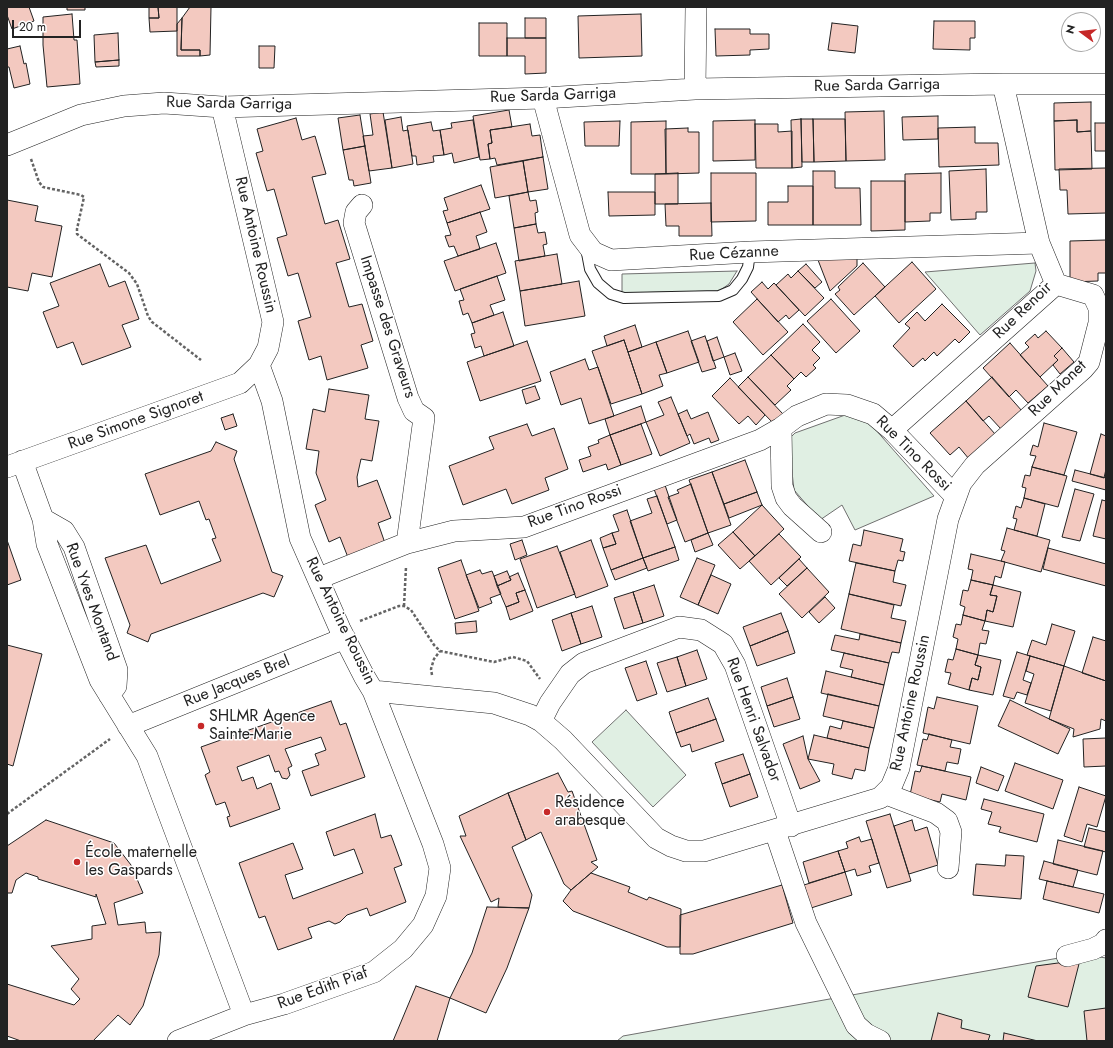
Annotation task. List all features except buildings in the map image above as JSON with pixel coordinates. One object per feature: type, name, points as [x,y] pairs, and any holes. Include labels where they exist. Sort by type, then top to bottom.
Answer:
[{"type":"street","points":[[695,90],[696,7]]},
{"type":"street","name":"Rue Sarda Garriga","points":[[15,142],[81,115],[124,106],[164,103],[222,107],[543,98],[695,90],[1003,84],[1106,84]]},
{"type":"street","name":"Rue Renoir","points":[[892,430],[1056,284],[1040,244],[1003,84]]},
{"type":"street","name":"Rue Cézanne","points":[[543,98],[580,235],[586,245],[601,257],[610,260],[750,252],[1040,244]]},
{"type":"street","name":"Rue Antoine Roussin","points":[[222,107],[274,322],[268,348],[259,365],[272,400],[300,538],[343,633],[373,691],[494,703],[512,708],[546,712],[597,774],[656,838],[671,846],[686,851],[704,851],[880,798],[886,794],[899,768],[948,519],[955,496]]},
{"type":"street","name":"Impasse des Graveurs","points":[[362,205],[356,212],[354,223],[408,398],[414,410],[424,418],[407,543]]},
{"type":"street","name":"Rue Monet","points":[[955,496],[964,478],[975,465],[1089,362],[1099,323],[1099,308],[1093,295],[1056,284]]},
{"type":"street","name":"Rue Simone Signoret","points":[[15,464],[240,383],[259,365]]},
{"type":"street","name":"Rue Tino Rossi","points":[[319,578],[407,543],[454,531],[524,527],[760,440],[781,428],[797,416],[826,404],[847,405],[873,414],[892,430],[955,496]]},
{"type":"street","points":[[781,428],[782,486],[786,498],[792,506],[821,532]]},
{"type":"street","name":"Rue Yves Montand","points":[[15,464],[42,519],[47,544],[100,680],[147,756],[244,1015]]},
{"type":"street","name":"Rue Henri Salvador","points":[[546,712],[570,674],[584,663],[679,627],[700,630],[723,644],[735,665],[783,828]]},
{"type":"street","name":"Rue Jacques Brel","points":[[128,726],[343,633]]},
{"type":"street","name":"Rue Edith Piaf","points":[[178,1041],[244,1015],[284,1004],[374,972],[403,948],[423,925],[436,896],[440,868],[434,844],[373,691]]},
{"type":"street","points":[[886,794],[936,813],[947,821],[951,832],[948,868]]},
{"type":"street","points":[[783,828],[806,923],[856,1025],[866,1034],[880,1041]]},
{"type":"street","points":[[1067,956],[1093,949],[1103,944],[1106,940]]},
{"type":"lane","points":[[586,245],[590,269],[598,283],[610,294],[624,298],[719,296],[732,290],[742,279],[748,267],[750,252]]},
{"type":"path","points":[[15,142],[43,187],[81,195],[84,197],[77,234],[129,273],[137,284],[148,316],[152,322],[201,360]]},
{"type":"path","points":[[404,606],[407,543]]},
{"type":"path","points":[[343,633],[398,606],[404,606],[411,610],[440,651],[494,662],[513,657],[527,661],[537,673],[546,712]]},
{"type":"path","points":[[7,814],[128,726]]},
{"type":"green space","points":[[1035,263],[1036,271],[1030,291],[980,335],[925,272]]},
{"type":"green space","points":[[737,271],[729,284],[719,291],[622,293],[622,274]]},
{"type":"green space","points":[[848,414],[867,420],[934,496],[855,530],[842,505],[820,520],[794,490],[789,445],[790,438],[795,433]]},
{"type":"green space","points":[[626,710],[686,775],[653,807],[592,742]]},
{"type":"green space","points":[[1081,954],[1106,958],[1106,1041],[617,1041],[623,1036]]},
{"type":"place","name":"SHLMR Agence Sainte-Marie","points":[[201,726]]},
{"type":"place","name":"Résidence arabesque","points":[[547,812]]},
{"type":"place","name":"École maternelle les Gaspards","points":[[77,862]]}]
